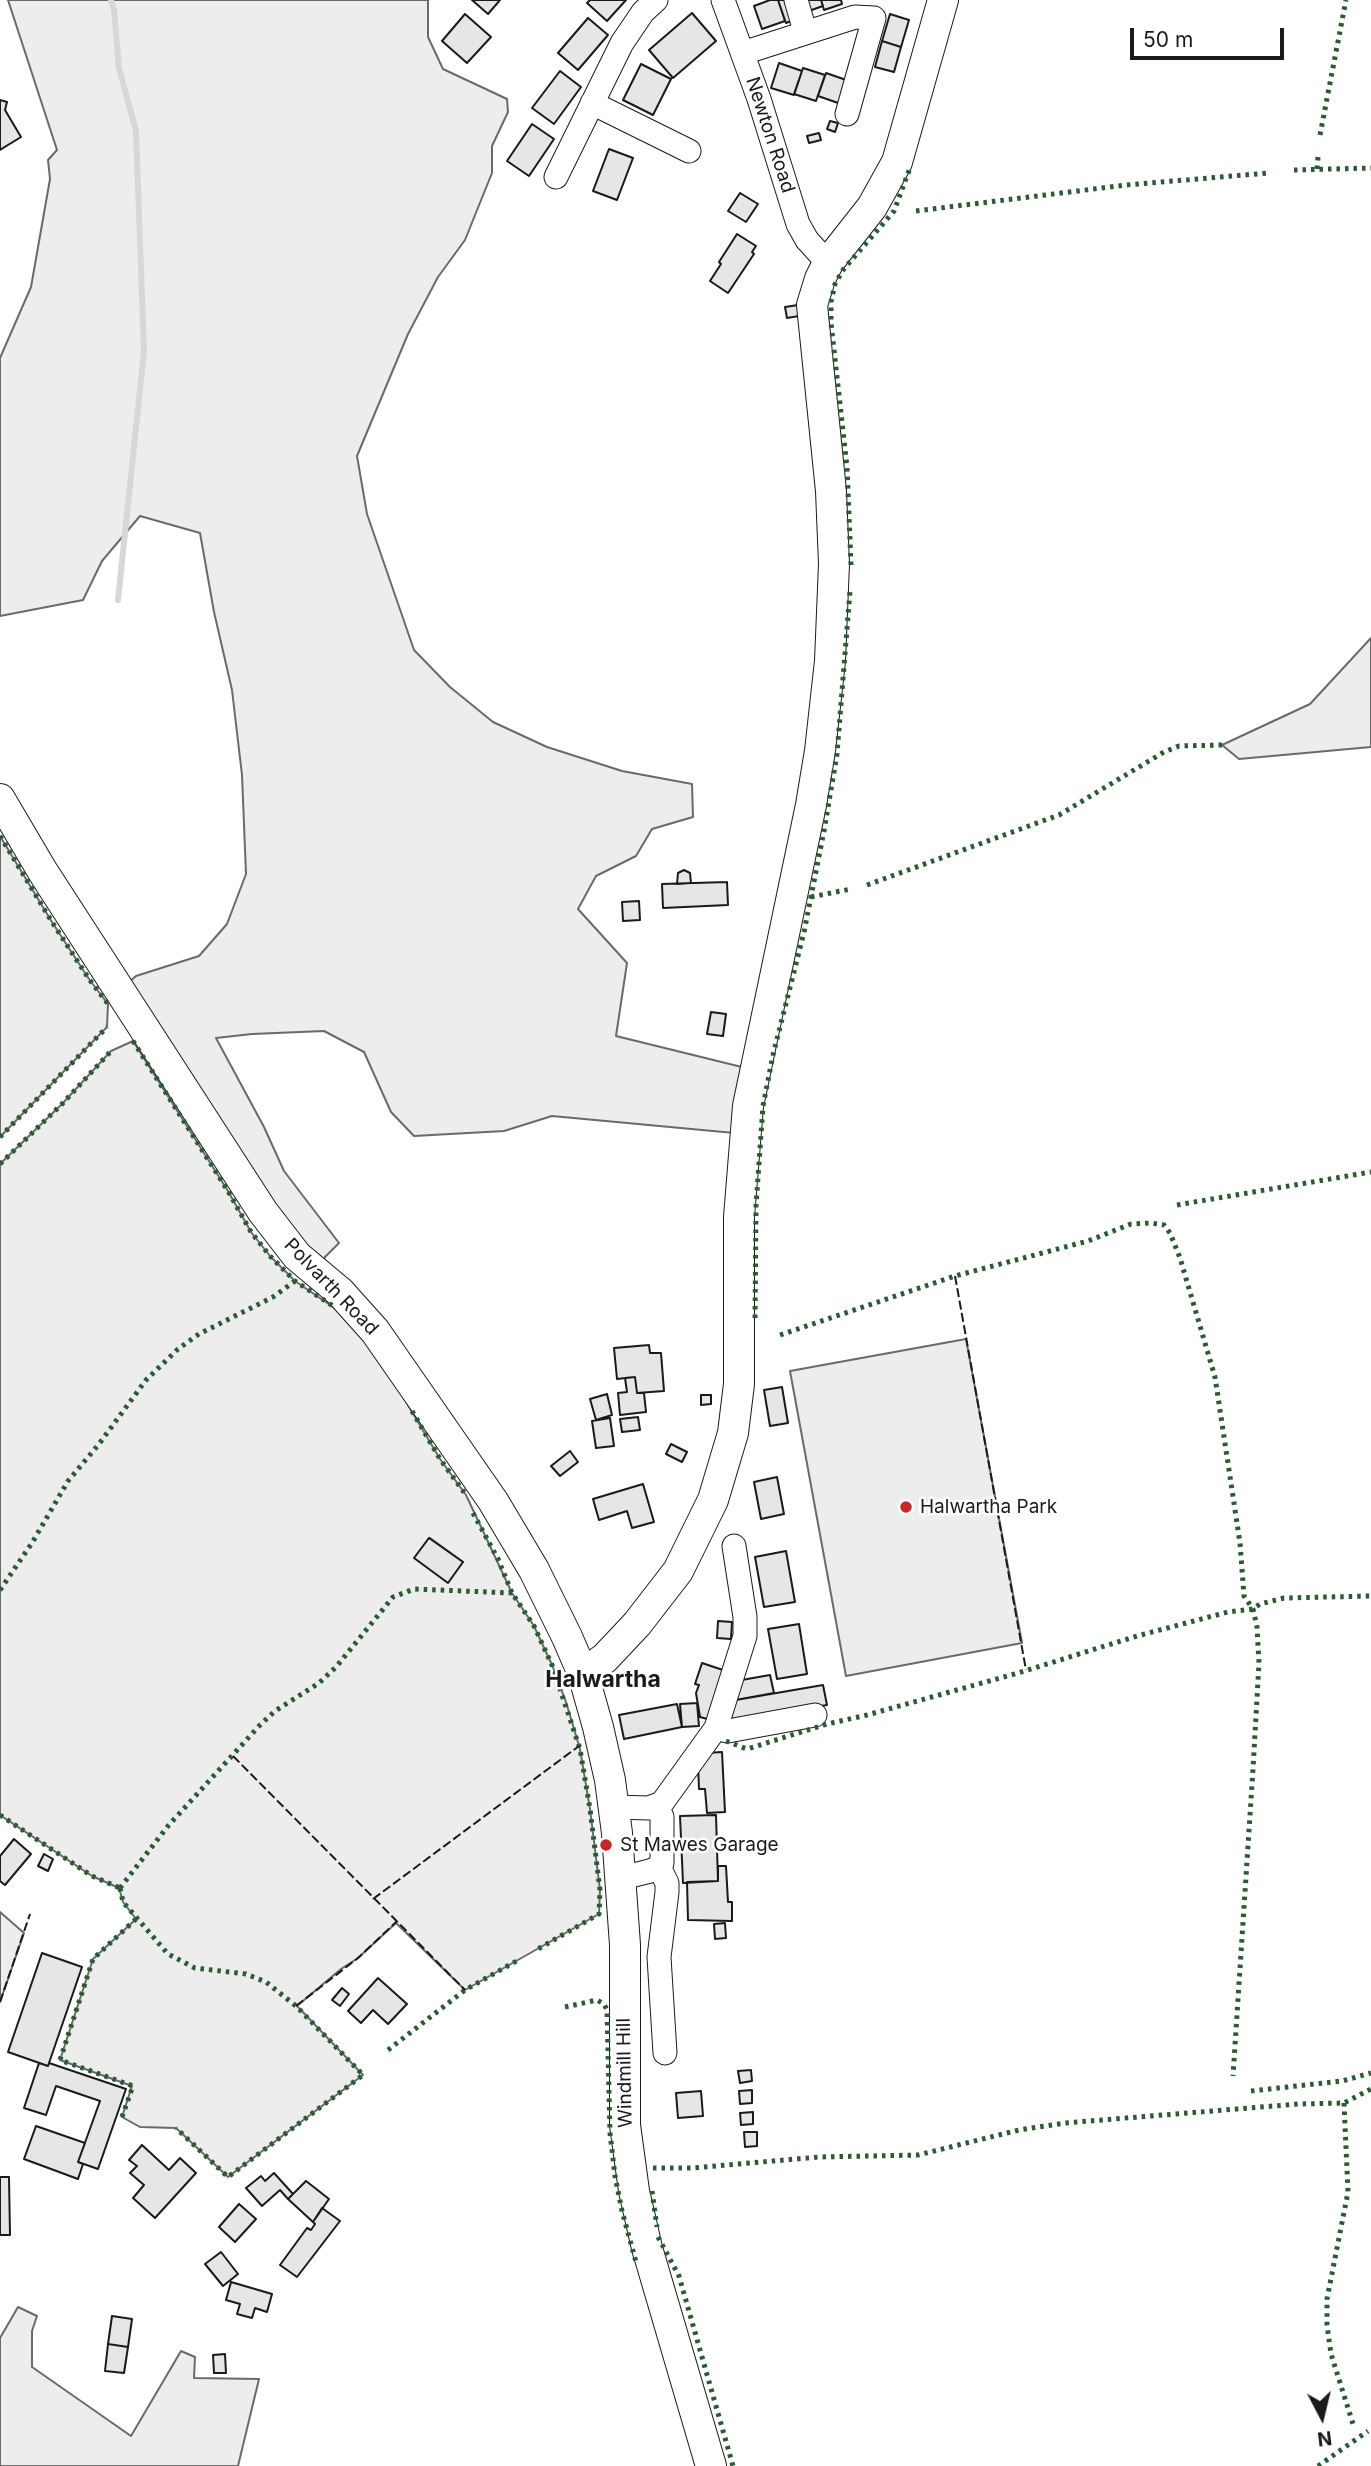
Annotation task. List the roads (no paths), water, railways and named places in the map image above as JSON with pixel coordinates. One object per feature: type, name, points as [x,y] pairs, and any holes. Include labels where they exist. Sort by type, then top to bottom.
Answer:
[{"type":"main road","points":[[583,1674],[605,1658],[637,1624],[678,1571],[713,1500],[728,1455],[737,1413],[739,1217],[748,1107],[811,806],[830,661],[834,564],[828,442],[812,318],[815,293],[828,263],[877,200],[897,163],[943,0]]},
{"type":"main road","name":"Polvarth Road","points":[[0,799],[43,872],[276,1230],[298,1256],[340,1292],[375,1331],[493,1501],[534,1570],[583,1674]]},
{"type":"main road","name":"Windmill Hill","points":[[583,1674],[605,1754],[622,1878],[625,1945],[625,2125],[638,2216],[711,2466]]},
{"type":"street","points":[[556,177],[622,43],[643,12],[656,0]]},
{"type":"street","name":"Newton Road","points":[[723,0],[743,53],[798,224],[807,240],[828,263]]},
{"type":"street","points":[[796,0],[805,31]]},
{"type":"street","points":[[743,53],[877,9]]},
{"type":"street","points":[[847,114],[877,9]]},
{"type":"street","points":[[592,103],[689,151]]},
{"type":"street","points":[[614,1807],[657,1806],[667,1798],[716,1728],[745,1636],[745,1616],[734,1546]]},
{"type":"street","points":[[716,1728],[728,1731],[815,1715]]},
{"type":"street","points":[[657,1806],[662,1816],[663,1857],[659,1867],[667,1882],[659,1957],[665,2053]]},
{"type":"street","points":[[622,1878],[659,1867]]},
{"type":"waterway","points":[[111,0],[119,68],[136,131],[144,351],[118,600]]},
{"type":"place","name":"Halwartha Park","points":[[906,1507]]},
{"type":"place","name":"St Mawes Garage","points":[[606,1845]]},
{"type":"district","name":"Halwartha","points":[[603,1680]]}]
